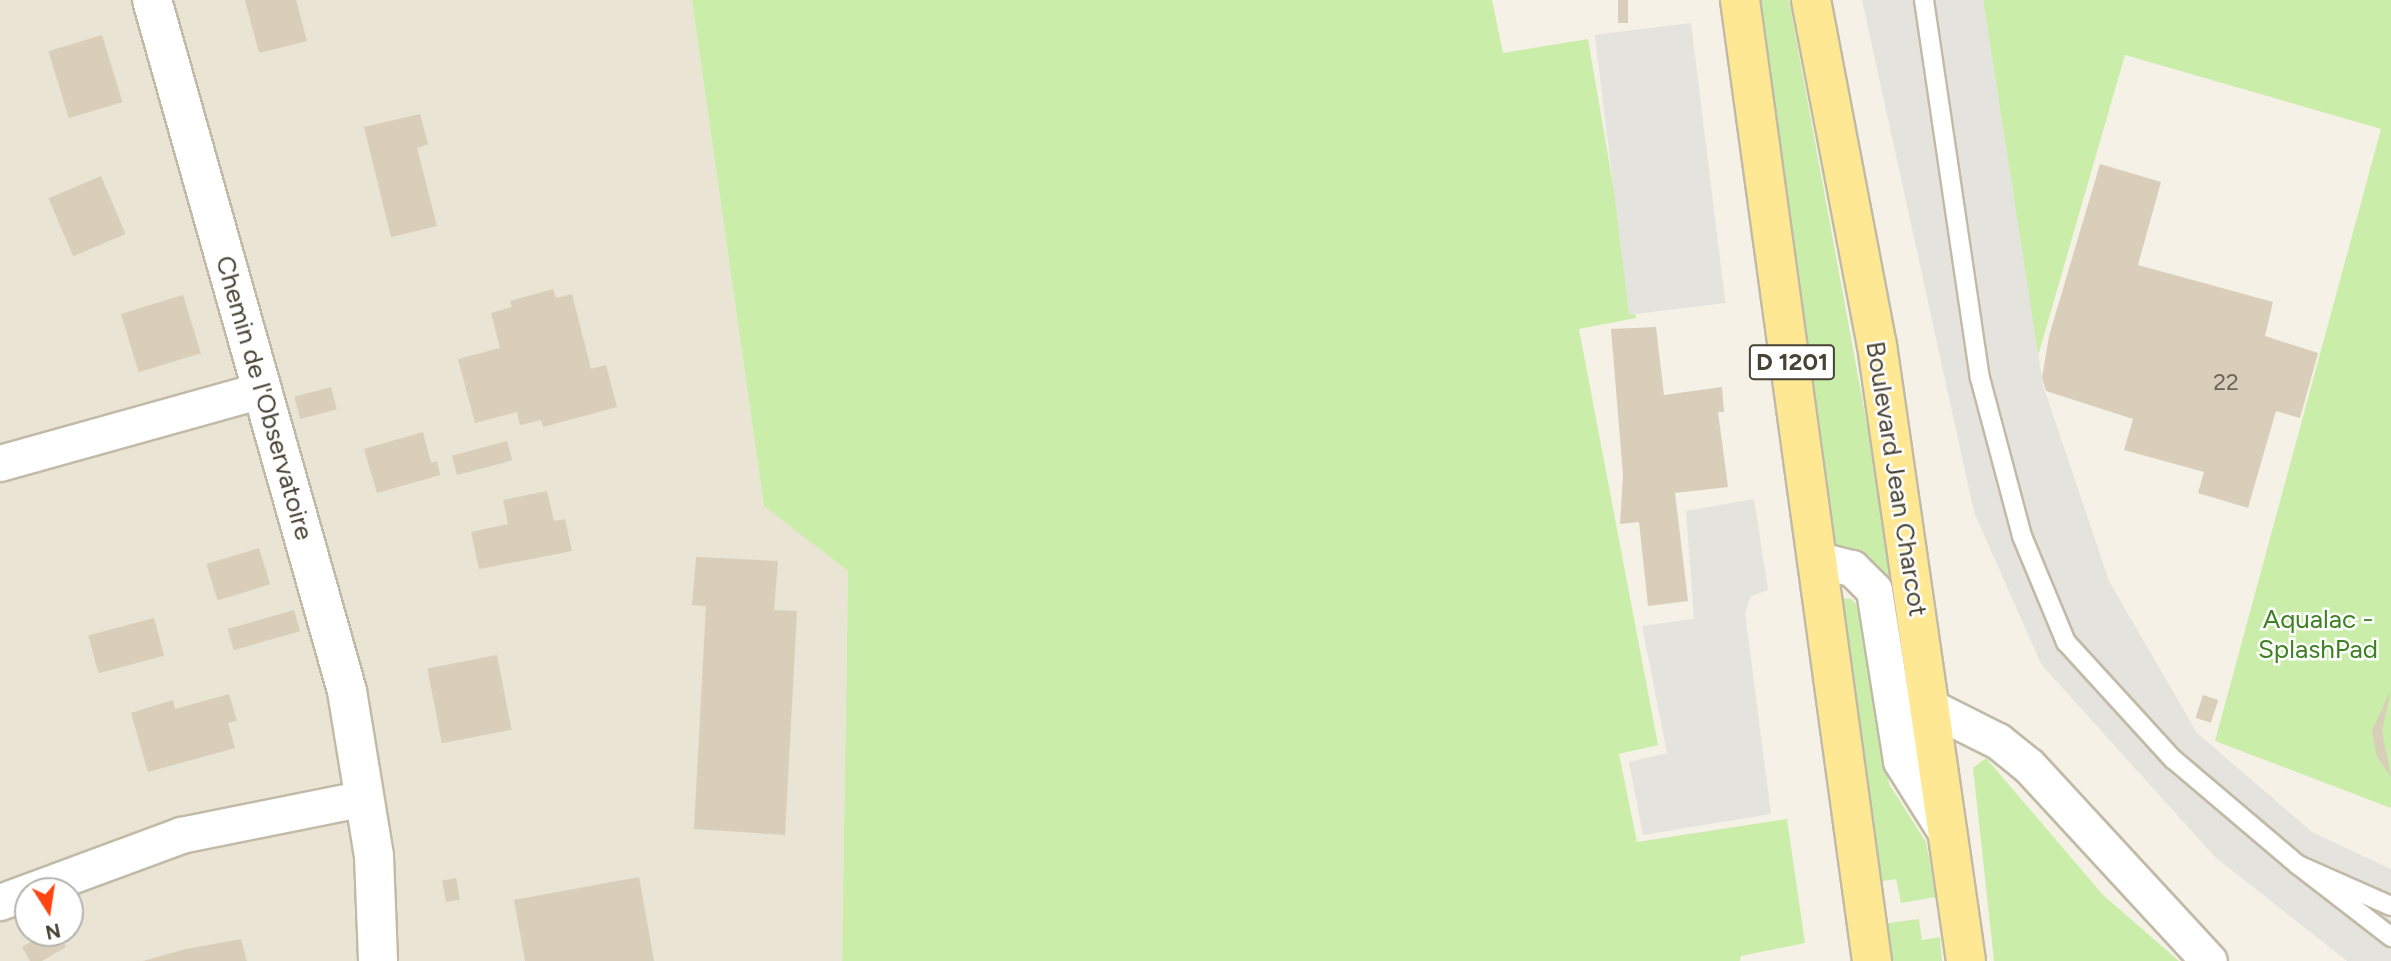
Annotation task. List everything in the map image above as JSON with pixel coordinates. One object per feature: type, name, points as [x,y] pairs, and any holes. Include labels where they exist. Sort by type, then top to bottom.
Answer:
[{"type":"main road","name":"D 1201","points":[[1740,0],[1819,559],[1872,961]]},
{"type":"main road","name":"Boulevard Jean Charcot","points":[[1811,0],[1877,345],[1966,961]]},
{"type":"street","name":"Chemin de l'Observatoire","points":[[152,0],[346,691],[379,896],[378,961]]},
{"type":"street","points":[[0,463],[262,390]]},
{"type":"street","points":[[1819,559],[1852,568],[1874,590],[1901,761],[1950,840]]},
{"type":"street","points":[[1930,707],[1998,741],[2029,766],[2209,961]]},
{"type":"street","points":[[0,902],[181,835],[364,799]]},
{"type":"lane","points":[[1924,0],[1980,378],[2022,536],[2066,642],[2172,759],[2298,865],[2391,937]]},
{"type":"lane","points":[[2298,865],[2391,906]]},
{"type":"shaded area","points":[[0,0],[692,0],[764,505],[848,571],[842,961],[0,961]]},
{"type":"shaded area","points":[[1862,0],[1983,0],[2043,385],[2109,581],[2197,733],[2312,832],[2391,869],[2391,961],[2347,961],[2215,857],[2041,664],[1974,512]]},
{"type":"shaded area","points":[[1691,23],[1725,303],[1629,315],[1595,35]]},
{"type":"shaded area","points":[[1754,499],[1768,590],[1751,596],[1745,613],[1771,814],[1643,835],[1629,762],[1667,753],[1642,626],[1694,619],[1686,511]]},
{"type":"green space","points":[[692,0],[1492,0],[1503,53],[1588,39],[1636,318],[1579,329],[1658,745],[1619,754],[1637,842],[1787,819],[1805,943],[1741,956],[1740,961],[842,961],[848,571],[764,506]]},
{"type":"green space","points":[[1753,0],[1789,0],[1867,425],[1916,720],[1912,726],[1888,585],[1830,547]]},
{"type":"green space","name":"Aqualac - SplashPad","points":[[1983,0],[2391,0],[2391,808],[2215,741],[2381,129],[2125,55],[2038,356]]},
{"type":"green space","points":[[1837,597],[1851,599],[1862,610],[1889,784],[1926,842],[1936,897],[1901,903],[1896,879],[1877,882]]},
{"type":"green space","points":[[1986,758],[2103,895],[2179,961],[1994,961],[1973,768]]},
{"type":"green space","points":[[1919,919],[1922,940],[1940,937],[1942,961],[1887,961],[1881,924]]},
{"type":"building","points":[[245,0],[296,0],[307,41],[259,53]]},
{"type":"building","points":[[1618,0],[1628,0],[1628,23],[1618,23]]},
{"type":"building","points":[[102,35],[122,102],[69,118],[48,51]]},
{"type":"building","points":[[420,114],[428,144],[417,148],[437,226],[391,237],[364,127]]},
{"type":"building","points":[[2100,164],[2161,182],[2138,265],[2273,302],[2265,336],[2318,353],[2300,418],[2276,411],[2248,508],[2198,493],[2204,472],[2124,450],[2133,419],[2046,391],[2042,378],[2049,336]]},
{"type":"building","points":[[101,176],[126,234],[73,256],[49,198]]},
{"type":"building","points":[[553,289],[556,298],[572,294],[591,369],[606,365],[617,407],[543,427],[541,420],[520,425],[517,412],[475,423],[458,359],[500,348],[491,313],[512,307],[510,301]]},
{"type":"building","points":[[183,295],[201,353],[139,372],[121,314]]},
{"type":"building","points":[[1656,327],[1664,395],[1722,387],[1724,412],[1718,412],[1728,487],[1675,493],[1688,601],[1648,606],[1639,522],[1620,524],[1623,475],[1611,329]]},
{"type":"building","points":[[331,387],[337,409],[300,419],[294,397]]},
{"type":"building","points":[[423,432],[431,463],[437,461],[440,475],[377,493],[364,449]]},
{"type":"building","points":[[507,441],[512,460],[457,475],[452,456]]},
{"type":"building","points":[[547,491],[554,521],[565,519],[572,551],[479,569],[471,532],[508,524],[503,500]]},
{"type":"building","points":[[259,548],[270,584],[218,600],[206,564]]},
{"type":"building","points":[[696,557],[778,561],[774,610],[797,611],[785,835],[694,829],[706,606],[692,605]]},
{"type":"building","points":[[294,610],[300,631],[234,650],[228,629]]},
{"type":"building","points":[[154,618],[164,656],[98,673],[88,636]]},
{"type":"building","points":[[497,655],[512,730],[442,743],[427,669]]},
{"type":"building","points":[[2391,689],[2382,731],[2391,777],[2377,757],[2372,731]]},
{"type":"building","points":[[229,694],[237,721],[228,723],[235,748],[148,772],[131,713],[173,700],[175,709]]},
{"type":"building","points":[[2203,695],[2218,700],[2211,723],[2196,718]]},
{"type":"building","points":[[639,877],[654,961],[525,961],[514,900]]},
{"type":"building","points":[[456,878],[460,900],[446,902],[442,880]]},
{"type":"building","points":[[241,939],[247,961],[143,961],[186,949]]},
{"type":"building","points":[[22,947],[66,947],[42,961],[30,961]]}]
